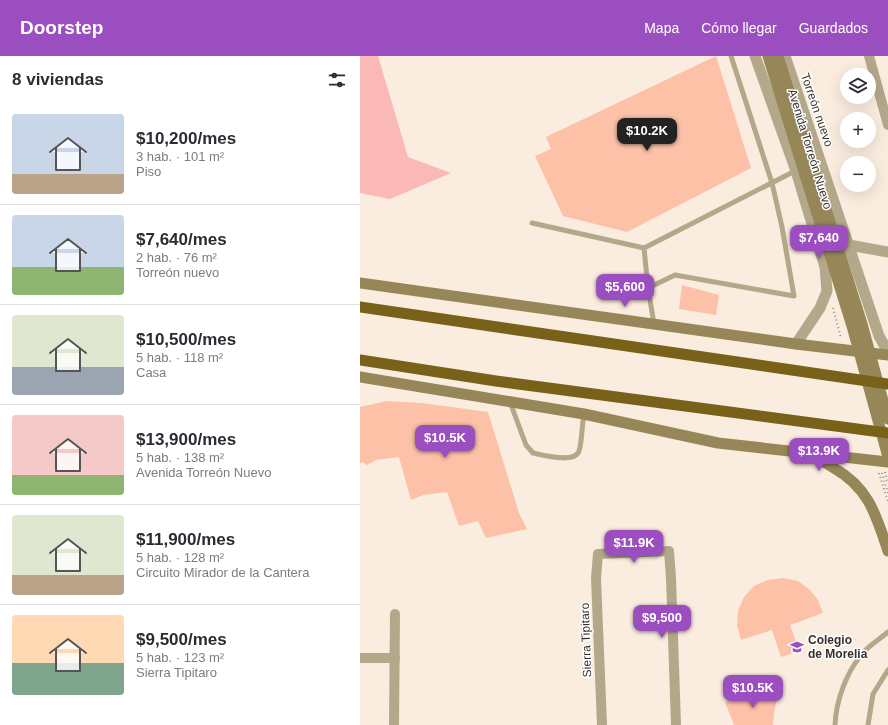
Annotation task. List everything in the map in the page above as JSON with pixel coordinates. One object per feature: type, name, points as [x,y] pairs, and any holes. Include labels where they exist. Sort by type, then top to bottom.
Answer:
[{"type":"highway","points":[[360,307],[888,384]]},
{"type":"highway","points":[[360,360],[496,381],[888,434]]},
{"type":"main road","name":"Avenida Torreón Nuevo","points":[[768,56],[852,326],[883,462]]},
{"type":"main road","name":"Avenida Torreón Nuevo","points":[[778,56],[862,324],[888,419]]},
{"type":"main road","points":[[360,283],[796,344],[888,353]]},
{"type":"main road","points":[[360,377],[584,414],[718,443],[817,458],[842,472],[862,490],[876,514],[888,551]]},
{"type":"main road","points":[[718,443],[883,462]]},
{"type":"street","points":[[755,56],[796,171],[825,267],[827,291],[820,308],[796,344]]},
{"type":"street","name":"Torreón nuevo","points":[[785,56],[879,336],[888,353]]},
{"type":"street","points":[[869,56],[888,125]]},
{"type":"street","points":[[848,245],[888,252]]},
{"type":"street","name":"Sierra Tipitaro","points":[[602,725],[596,578],[598,554],[669,551],[672,578],[676,725]]},
{"type":"street","points":[[394,725],[395,614]]},
{"type":"street","points":[[360,658],[395,658]]},
{"type":"lane","points":[[648,288],[675,275],[794,296],[782,227],[772,183],[731,56]]},
{"type":"lane","points":[[532,223],[644,248],[796,171]]},
{"type":"lane","points":[[644,248],[648,288],[654,324]]},
{"type":"lane","points":[[509,402],[526,445],[533,453],[566,458],[574,457],[579,452],[584,414]]},
{"type":"lane","points":[[835,725],[839,699],[848,675],[862,653],[888,632]]},
{"type":"lane","points":[[868,725],[873,694],[888,670]]},
{"type":"path","points":[[832,307],[844,349]]},
{"type":"path","points":[[883,462],[888,493]]},
{"type":"path","points":[[883,462],[888,502]]},
{"type":"shaded area","points":[[360,56],[378,56],[408,157],[451,173],[390,199],[360,193]]},
{"type":"building","points":[[716,56],[751,168],[627,232],[563,216],[535,156],[551,149],[546,137]]},
{"type":"building","points":[[682,285],[719,295],[716,315],[679,309]]},
{"type":"building","points":[[387,401],[422,403],[488,412],[519,513],[527,529],[486,538],[478,521],[459,526],[447,492],[423,495],[411,500],[399,457],[376,460],[367,465],[363,462],[360,463],[360,407]]},
{"type":"building","points":[[783,578],[798,581],[810,590],[818,600],[823,613],[790,625],[799,651],[781,657],[772,630],[741,640],[737,626],[738,611],[744,597],[754,586],[768,580]]},
{"type":"building","points":[[763,691],[769,691],[775,694],[777,699],[773,725],[734,725],[725,702]]},
{"type":"place","name":"Colegio de Morelia","points":[[797,647]]}]
